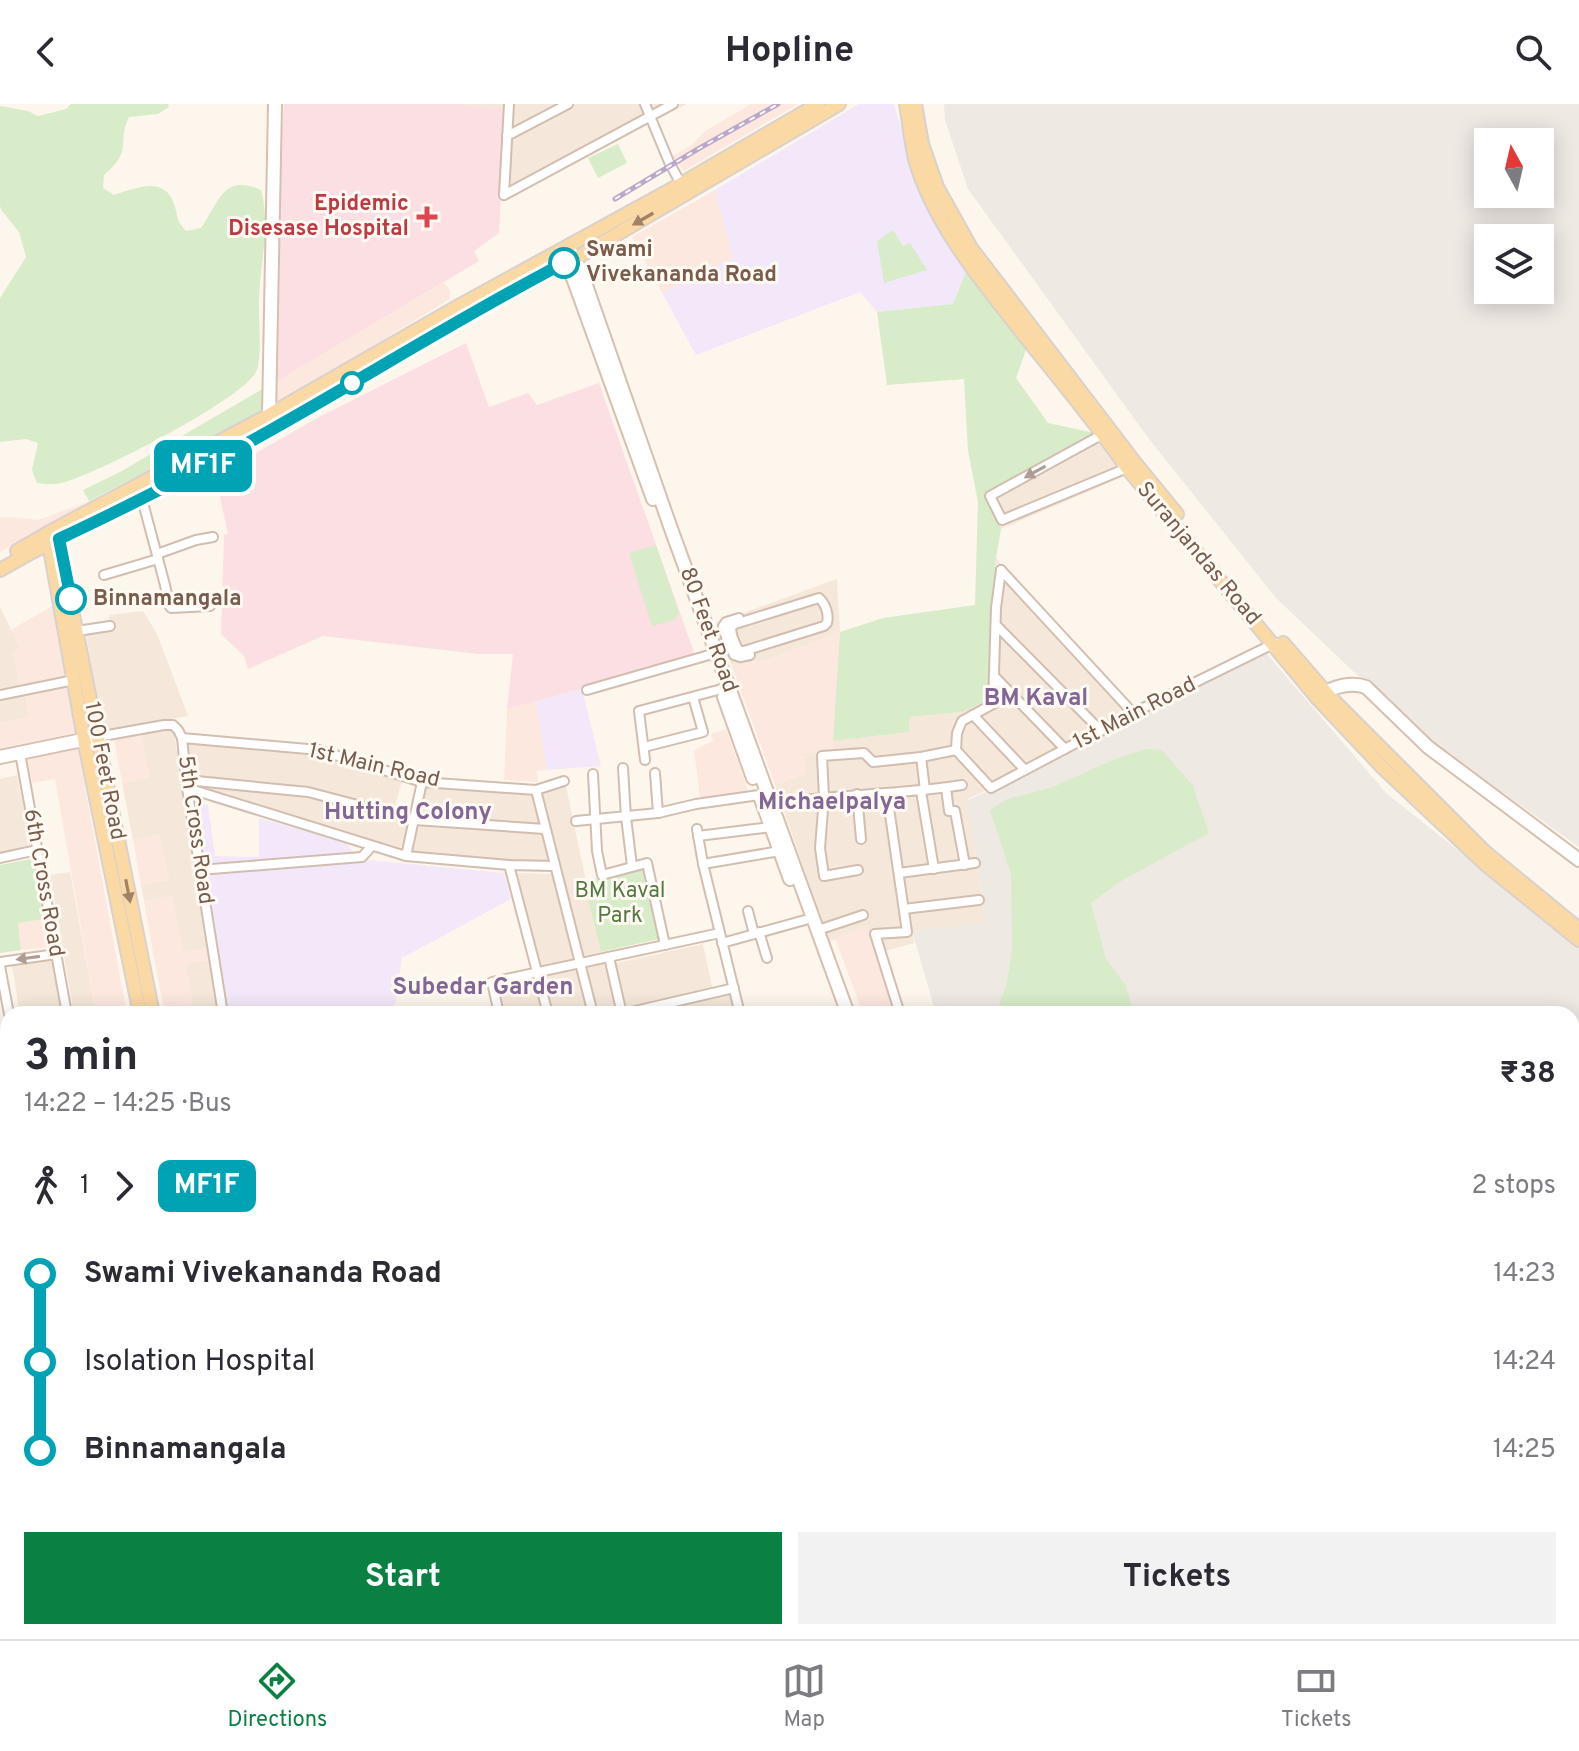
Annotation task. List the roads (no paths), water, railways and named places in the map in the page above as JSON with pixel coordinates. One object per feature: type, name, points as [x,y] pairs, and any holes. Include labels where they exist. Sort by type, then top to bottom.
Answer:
[{"type":"main road","points":[[269,415],[275,104]]},
{"type":"main road","points":[[0,560],[142,499],[270,431],[818,104]]},
{"type":"main road","points":[[0,570],[52,536],[457,307],[566,255],[839,104]]},
{"type":"main road","name":"Suranjandas Road","points":[[906,104],[915,159],[935,207],[949,231],[997,301],[1127,468],[1324,697],[1505,874],[1579,940]]},
{"type":"main road","name":"Suranjandas Road","points":[[915,104],[922,144],[937,187],[971,248],[1277,642]]},
{"type":"main road","name":"80 Feet Road","points":[[566,255],[723,644],[725,688],[759,795],[836,1006]]},
{"type":"main road","name":"100 Feet Road","points":[[52,536],[77,631],[91,738],[139,1006]]},
{"type":"main road","name":"100 Feet Road","points":[[52,536],[74,680],[91,738],[151,1006]]},
{"type":"main road","points":[[1324,697],[1351,685],[1366,687],[1428,747],[1570,856],[1579,869]]},
{"type":"main road","name":"80 Feet Road","points":[[725,688],[845,1006]]},
{"type":"main road","points":[[0,757],[91,738]]},
{"type":"main road","name":"Suranjandas Road","points":[[1505,874],[1579,929]]},
{"type":"street","points":[[496,104],[509,104],[504,195],[673,104]]},
{"type":"street","points":[[507,136],[568,104]]},
{"type":"street","points":[[645,104],[681,184]]},
{"type":"street","points":[[1103,434],[990,496],[1002,520],[1127,468]]},
{"type":"street","points":[[142,499],[171,608],[210,606]]},
{"type":"street","points":[[104,575],[196,540],[213,537]]},
{"type":"street","points":[[858,870],[824,876],[820,848],[824,797],[822,756],[864,753],[873,762],[956,750],[957,733],[962,721],[993,704],[1001,570],[1133,713]]},
{"type":"street","points":[[587,690],[723,644],[744,651],[824,626],[828,618],[823,601],[814,599],[735,624],[723,644]]},
{"type":"street","points":[[742,617],[724,624],[723,644],[736,657],[750,655]]},
{"type":"street","points":[[996,625],[1101,731]]},
{"type":"street","points":[[77,631],[110,626]]},
{"type":"street","name":"1st Main Road","points":[[956,750],[991,788],[1277,642]]},
{"type":"street","points":[[995,677],[1065,749]]},
{"type":"street","points":[[0,695],[74,680]]},
{"type":"street","points":[[645,760],[639,711],[725,688]]},
{"type":"street","points":[[644,747],[703,732],[693,697]]},
{"type":"street","points":[[973,715],[1025,770]]},
{"type":"street","name":"5th Cross Road","points":[[91,738],[164,725],[173,725],[182,738],[186,784],[222,1006]]},
{"type":"street","name":"1st Main Road","points":[[182,738],[319,750],[422,782],[536,790],[564,781]]},
{"type":"street","name":"6th Cross Road","points":[[20,753],[66,1006]]},
{"type":"street","points":[[921,757],[934,869]]},
{"type":"street","points":[[623,768],[632,866]]},
{"type":"street","points":[[655,773],[658,813]]},
{"type":"street","points":[[593,774],[597,851],[602,875],[647,863],[665,945]]},
{"type":"street","points":[[406,856],[422,782]]},
{"type":"street","points":[[186,784],[308,792],[415,820],[545,829]]},
{"type":"street","points":[[186,784],[406,856],[555,866]]},
{"type":"street","points":[[771,804],[962,785]]},
{"type":"street","points":[[899,873],[970,864],[955,811],[949,811],[946,788]]},
{"type":"street","points":[[536,790],[591,1006]]},
{"type":"street","points":[[857,794],[861,839]]},
{"type":"street","points":[[887,794],[907,932],[875,934],[898,1006]]},
{"type":"street","points":[[576,821],[658,813],[759,795]]},
{"type":"street","points":[[738,1006],[698,832],[771,827]]},
{"type":"street","points":[[199,870],[362,857],[372,846]]},
{"type":"street","points":[[0,858],[37,850]]},
{"type":"street","points":[[703,864],[774,852]]},
{"type":"street","points":[[509,865],[546,1006]]},
{"type":"street","points":[[904,909],[979,900]]},
{"type":"street","points":[[748,911],[767,958]]},
{"type":"street","points":[[818,930],[863,915]]},
{"type":"street","points":[[497,1006],[492,982],[665,945],[757,933],[805,920]]},
{"type":"street","points":[[8,1006],[0,964],[56,954]]},
{"type":"street","points":[[609,957],[620,1006]]},
{"type":"street","points":[[656,1006],[734,988]]},
{"type":"railway","points":[[615,199],[778,104]]},
{"type":"place","name":"Epidemic Disesase Hospital","points":[[427,217]]},
{"type":"place","name":"Swami Vivekananda Road","points":[[564,263]]},
{"type":"place","name":"Binnamangala","points":[[71,599]]},
{"type":"district","name":"BM Kaval","points":[[1036,699]]},
{"type":"district","name":"Michaelpalya","points":[[832,803]]},
{"type":"district","name":"Hutting Colony","points":[[408,813]]},
{"type":"district","name":"Subedar Garden","points":[[483,988]]},
{"type":"park label","name":"BM Kaval Park","points":[[620,904]]}]
